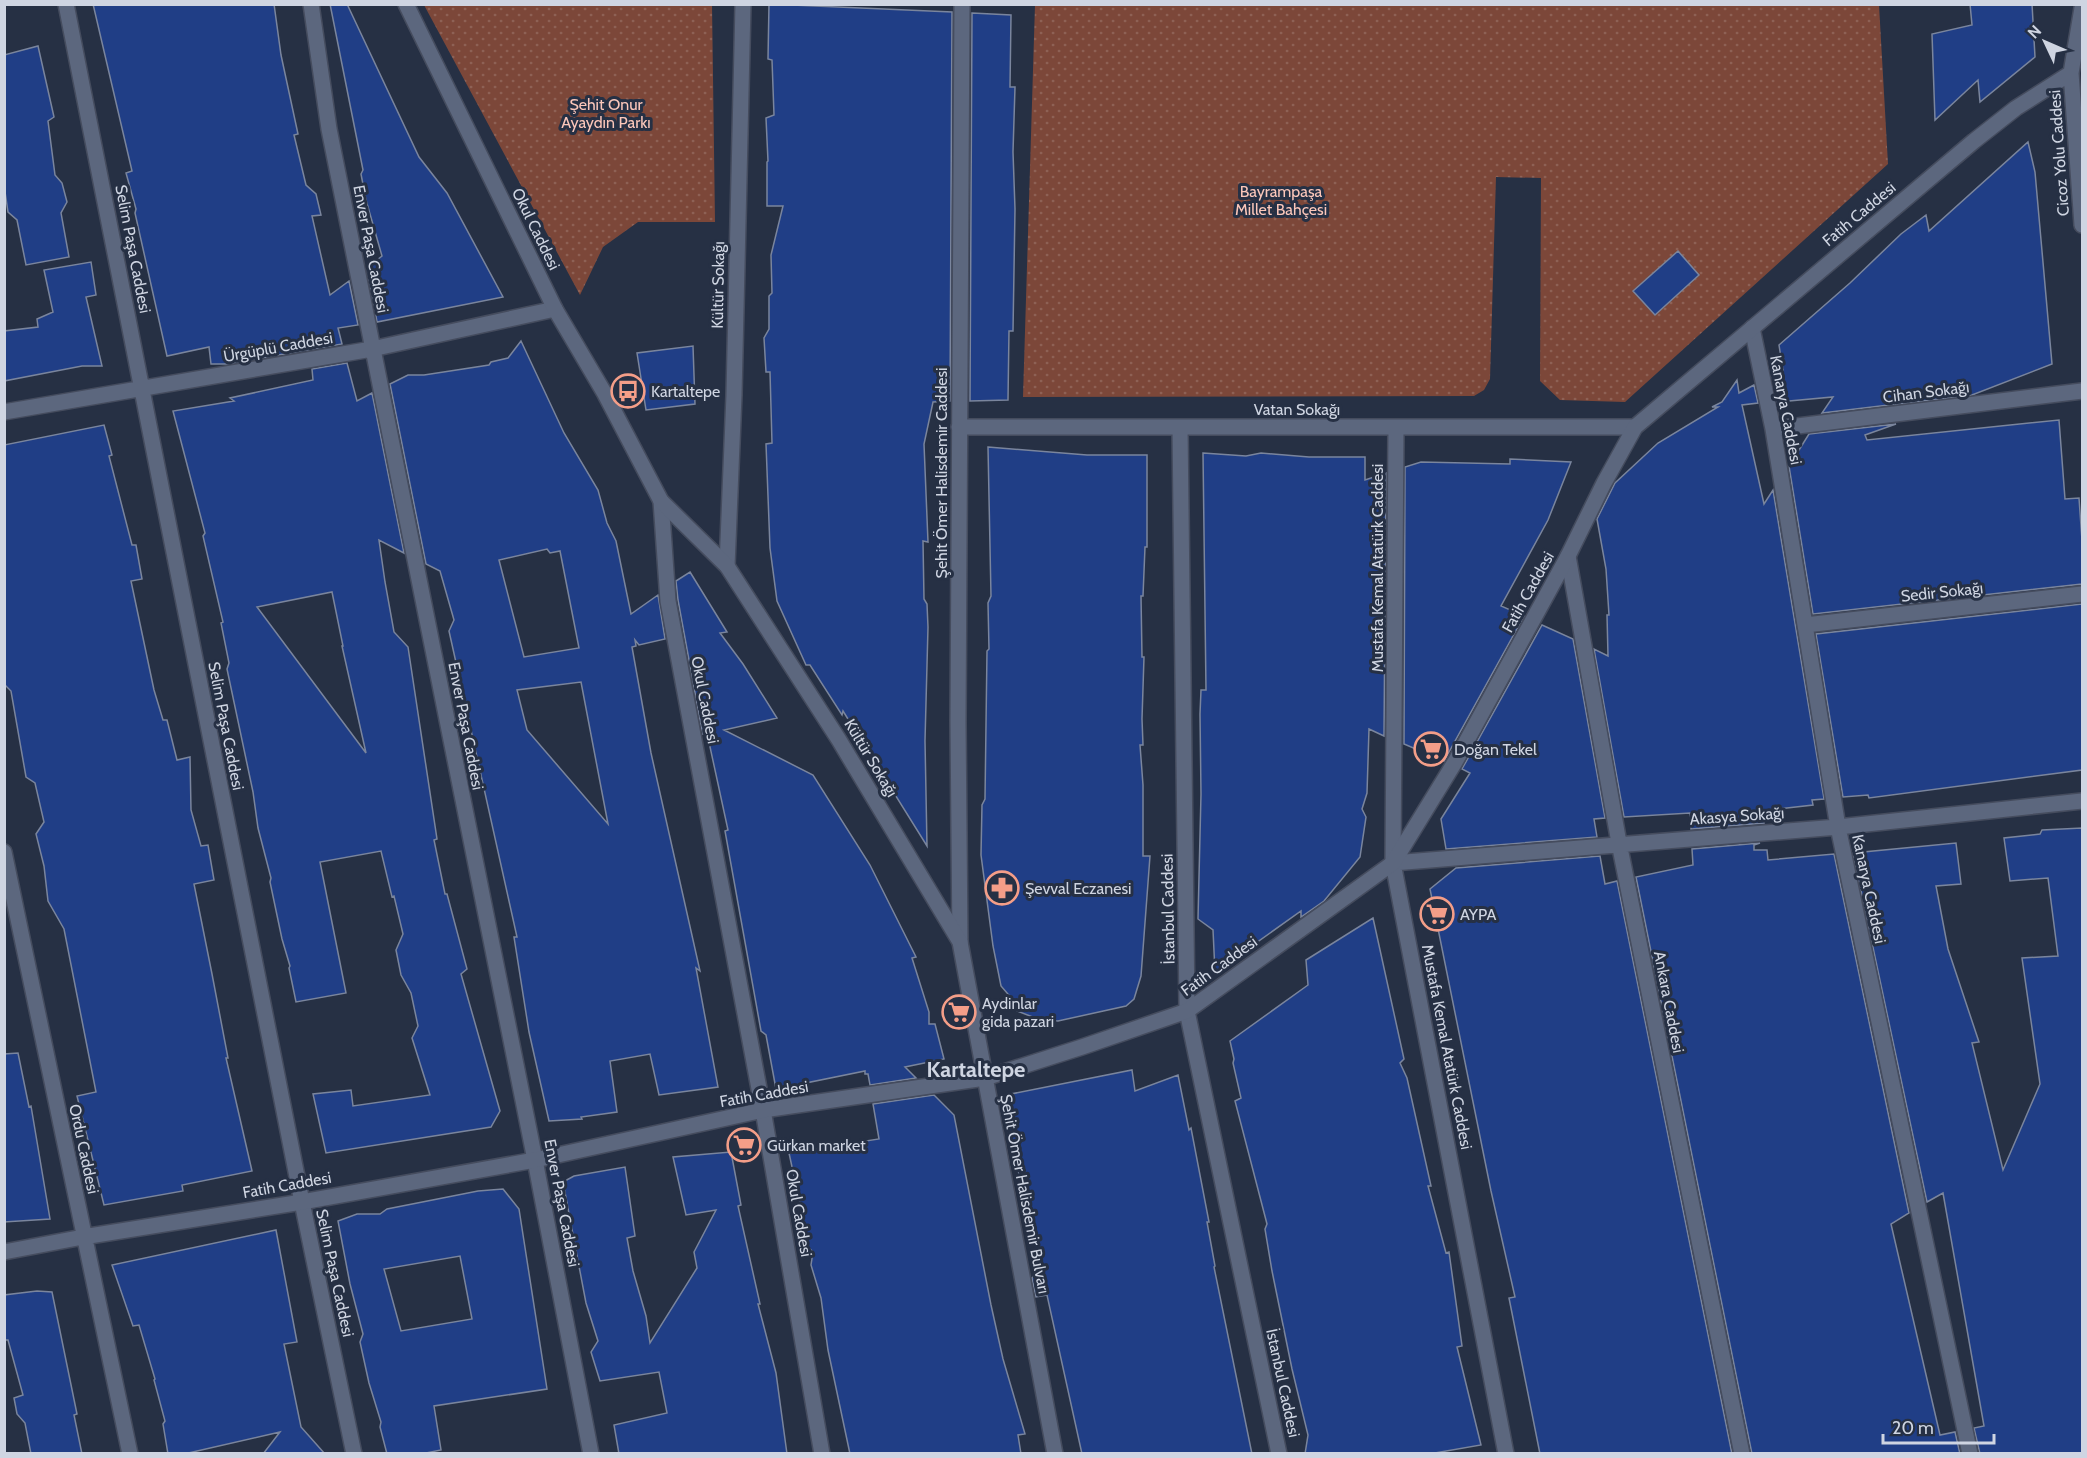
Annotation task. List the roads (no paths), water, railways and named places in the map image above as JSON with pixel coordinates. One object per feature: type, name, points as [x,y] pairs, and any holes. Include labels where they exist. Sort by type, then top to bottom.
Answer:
[{"type":"street","name":"Selim Paşa Caddesi","points":[[66,4],[302,1202],[354,1454]]},
{"type":"street","name":"Enver Paşa Caddesi","points":[[311,4],[329,129],[535,1160],[591,1454]]},
{"type":"street","name":"Okul Caddesi","points":[[406,4],[555,309],[605,394],[661,501],[668,601],[763,1110],[822,1454]]},
{"type":"street","name":"Kültür Sokağı","points":[[727,566],[743,4]]},
{"type":"street","name":"Şehit Ömer Halisdemir Caddesi","points":[[960,942],[959,427],[962,4]]},
{"type":"street","name":"Cicoz Yolu Caddesi","points":[[2082,8],[2071,73],[2082,225]]},
{"type":"street","name":"Fatih Caddesi","points":[[4,1252],[83,1236],[302,1202],[535,1160],[763,1110],[985,1078],[1187,1011],[1394,863],[1455,762],[1568,556],[1635,427],[1974,141],[2016,108],[2071,73]]},
{"type":"street","name":"Ürgüplü Caddesi","points":[[4,412],[372,350],[555,309]]},
{"type":"street","name":"Kanarya Caddesi","points":[[1752,328],[1773,429],[1838,827],[1970,1454]]},
{"type":"street","name":"Cihan Sokağı","points":[[1773,429],[2082,391]]},
{"type":"street","name":"Vatan Sokağı","points":[[959,427],[1635,427]]},
{"type":"street","name":"İstanbul Caddesi","points":[[1180,427],[1187,1011],[1279,1454]]},
{"type":"street","name":"Mustafa Kemal Atatürk Caddesi","points":[[1396,427],[1394,863],[1506,1454]]},
{"type":"street","name":"Kültür Sokağı","points":[[661,501],[727,566],[839,740],[960,942]]},
{"type":"street","name":"Ankara Caddesi","points":[[1568,556],[1618,843],[1742,1454]]},
{"type":"street","name":"Sedir Sokağı","points":[[1805,626],[2082,594]]},
{"type":"street","name":"Akasya Sokağı","points":[[1394,863],[1618,843],[1838,827],[2082,801]]},
{"type":"street","name":"Ordu Caddesi","points":[[4,852],[130,1454]]},
{"type":"street","name":"Şehit Ömer Halisdemir Bulvarı","points":[[960,942],[1055,1454]]},
{"type":"place","name":"Kartaltepe","points":[[628,391]]},
{"type":"place","name":"Doğan Tekel","points":[[1431,749]]},
{"type":"place","name":"Şevval Eczanesi","points":[[1002,888]]},
{"type":"place","name":"AYPA","points":[[1437,914]]},
{"type":"place","name":"Aydinlar gida pazari","points":[[959,1012]]},
{"type":"place","name":"Gürkan market","points":[[744,1145]]},
{"type":"district","name":"Kartaltepe","points":[[976,1069]]},
{"type":"park label","name":"Şehit Onur Ayaydın Parkı","points":[[606,113]]},
{"type":"park label","name":"Bayrampaşa Millet Bahçesi","points":[[1281,200]]}]
